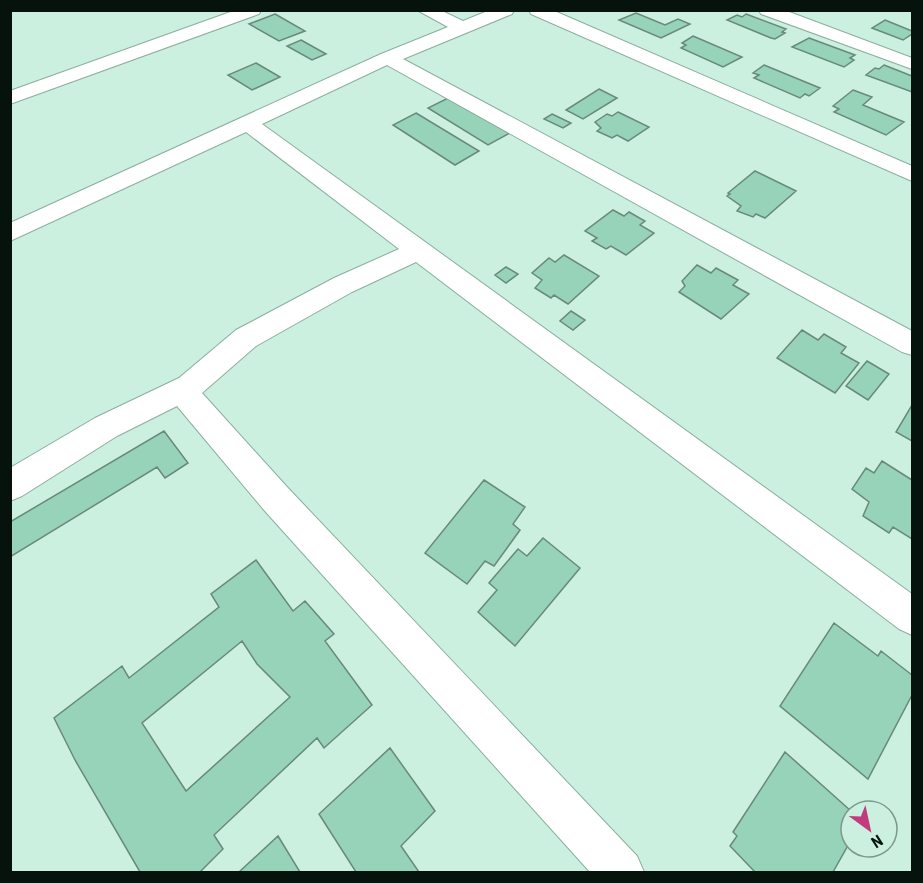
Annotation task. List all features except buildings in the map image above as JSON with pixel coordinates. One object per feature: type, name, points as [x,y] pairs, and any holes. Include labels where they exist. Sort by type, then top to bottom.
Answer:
[{"type":"street","points":[[10,98],[253,10]]},
{"type":"street","points":[[425,10],[463,28]]},
{"type":"street","points":[[10,233],[388,58],[506,10]]},
{"type":"street","points":[[537,10],[912,174]]},
{"type":"street","points":[[767,10],[912,64]]},
{"type":"street","points":[[388,58],[912,344]]},
{"type":"street","points":[[248,123],[417,251],[912,616]]},
{"type":"street","points":[[10,486],[106,427],[198,380],[246,338],[371,271],[417,251]]},
{"type":"street","points":[[181,390],[276,499],[621,873]]}]
